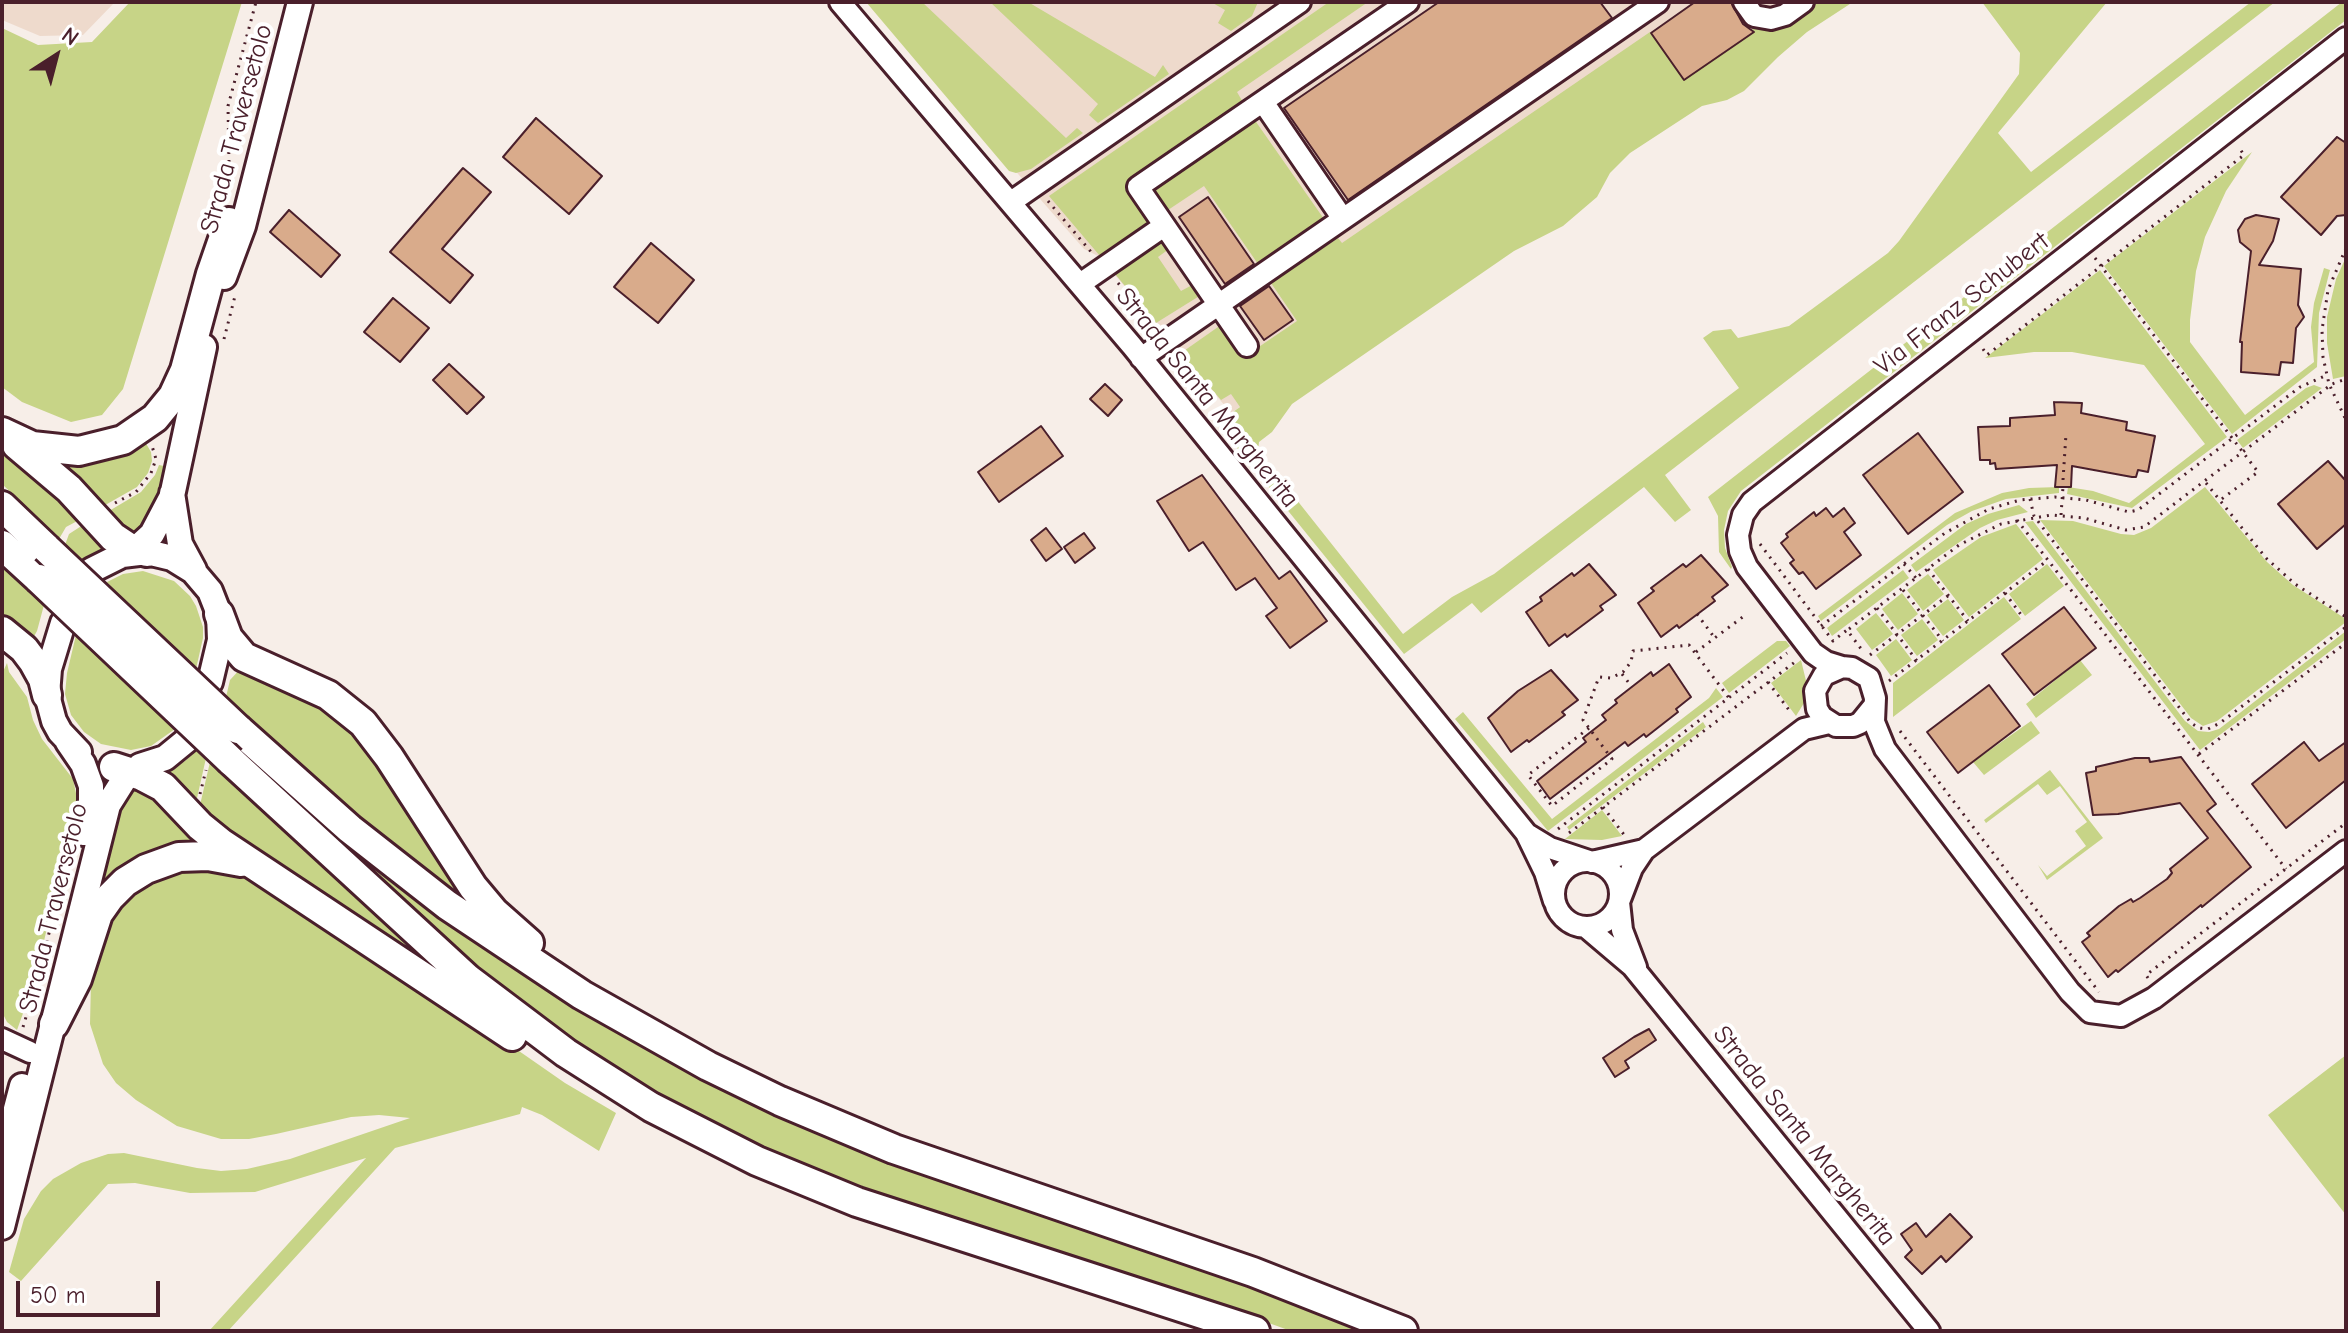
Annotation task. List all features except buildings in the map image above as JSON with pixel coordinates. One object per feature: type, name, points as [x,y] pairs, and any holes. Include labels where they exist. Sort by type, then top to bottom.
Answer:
[{"type":"highway","points":[[2,432],[32,446],[79,451],[123,440],[155,418],[173,396],[185,370],[211,274],[229,222]]},
{"type":"highway","points":[[2,432],[69,489],[113,537],[134,552]]},
{"type":"highway","points":[[2,506],[238,729],[350,829],[447,905],[582,995],[708,1066],[780,1101],[906,1154],[1253,1272],[1403,1331]]},
{"type":"highway","points":[[2,545],[438,952],[532,1030],[651,1107],[818,1188],[908,1221],[1255,1331]]},
{"type":"highway","points":[[219,614],[228,638],[244,657],[328,695],[363,723],[389,757],[473,887],[506,924],[551,960],[640,1015],[708,1066]]},
{"type":"highway","points":[[2,631],[19,644],[33,661],[47,695]]},
{"type":"highway","points":[[134,767],[163,787],[209,833],[265,873],[633,1115],[677,1138],[757,1161]]},
{"type":"highway","points":[[54,1024],[77,979],[98,914],[110,897],[135,875],[170,860],[197,856],[233,859],[265,873]]},
{"type":"main road","name":"Strada Traversetolo","points":[[232,278],[229,222],[285,2]]},
{"type":"main road","name":"Strada Traversetolo","points":[[172,493],[207,335],[232,278],[300,2]]},
{"type":"main road","points":[[92,570],[134,552],[156,529],[172,493]]},
{"type":"main road","points":[[172,493],[180,544],[202,581]]},
{"type":"main road","points":[[134,552],[172,558],[193,571],[210,591],[219,614],[220,640],[210,682]]},
{"type":"main road","name":"Strada Traversetolo","points":[[2,1162],[16,1046],[91,802],[87,771],[54,721],[47,695],[49,669],[63,623]]},
{"type":"main road","name":"Strada Traversetolo","points":[[2,1227],[108,805],[116,789],[134,767],[165,758],[187,740]]},
{"type":"main road","points":[[68,742],[89,758],[134,767]]},
{"type":"street","name":"Strada Santa Margherita","points":[[840,2],[1080,284],[1526,833],[1545,872],[1554,901],[1566,920],[1586,927],[1639,974],[1929,1331]]},
{"type":"street","points":[[1011,202],[1300,2]]},
{"type":"street","points":[[1247,346],[1138,187],[1408,2]]},
{"type":"street","points":[[1141,358],[1658,2]]},
{"type":"street","points":[[1744,2],[1754,16],[1771,19],[1785,15],[1803,2]]},
{"type":"street","name":"Via Franz Schubert","points":[[1816,691],[1803,648],[1747,567],[1740,551],[1738,535],[1743,515],[1764,490],[2346,38]]},
{"type":"street","points":[[1263,102],[1343,219]]},
{"type":"street","points":[[1080,284],[1164,226]]},
{"type":"street","name":"Via Franz Schubert","points":[[1803,648],[1826,662],[1842,667]]},
{"type":"street","points":[[1554,901],[1554,890],[1563,871],[1581,861],[1592,862],[1638,842],[1799,722],[1832,669],[1842,667],[1852,668],[1869,678],[1873,687],[1874,722],[1885,749],[2070,992],[2090,1012],[2121,1016],[2154,998],[2346,851]]},
{"type":"street","points":[[1816,691],[1822,717],[1836,726],[1853,726],[1868,716],[1873,707]]},
{"type":"street","points":[[1799,722],[1829,723]]},
{"type":"street","points":[[1853,726],[1885,749]]},
{"type":"street","name":"Strada Santa Margherita","points":[[1526,833],[1550,848],[1602,865],[1617,880],[1622,930],[1639,974]]},
{"type":"street","points":[[1586,927],[1607,920],[1615,912],[1632,868],[1638,842]]},
{"type":"street","points":[[2,1028],[16,1046]]},
{"type":"path","points":[[1980,346],[1987,355],[2101,267],[2244,155],[2237,146]]},
{"type":"path","points":[[2082,242],[2258,472],[2219,501]]},
{"type":"path","points":[[2346,248],[2332,277],[2325,303],[2322,343],[2330,386],[2346,420]]},
{"type":"path","points":[[222,346],[232,278]]},
{"type":"path","points":[[1555,831],[1729,698],[1803,648],[1821,626],[1969,518],[1997,506],[2030,499],[2086,500],[2135,511],[2304,384],[2327,375]]},
{"type":"path","points":[[1760,544],[1833,641],[1972,537],[2017,519],[2061,515],[2126,530],[2140,530],[2330,386],[2346,379]]},
{"type":"path","points":[[2063,480],[2066,434]]},
{"type":"path","points":[[2205,482],[2252,544],[2280,571],[2320,602],[2346,617]]},
{"type":"path","points":[[2061,515],[2063,487]]},
{"type":"path","points":[[2030,499],[2034,516],[2191,723],[2199,728],[2208,729],[2220,723],[2346,627]]},
{"type":"path","points":[[2017,519],[2286,869]]},
{"type":"path","points":[[1881,674],[1888,685],[2048,560]]},
{"type":"path","points":[[1904,564],[1916,578]]},
{"type":"path","points":[[1928,569],[1968,621]]},
{"type":"path","points":[[1902,588],[1943,641]]},
{"type":"path","points":[[2005,593],[2022,616]]},
{"type":"path","points":[[1867,657],[1949,595]]},
{"type":"path","points":[[1877,608],[1917,661]]},
{"type":"path","points":[[1697,614],[1715,638]]},
{"type":"path","points":[[1695,653],[1744,616]]},
{"type":"path","points":[[1847,630],[1874,666]]},
{"type":"path","points":[[2199,755],[2346,643]]},
{"type":"path","points":[[1589,728],[1528,775],[1552,806],[1612,759],[1589,728],[1583,720],[1599,677],[1611,678],[1622,673],[1631,662],[1633,651],[1689,645],[1729,698]]},
{"type":"path","points":[[1561,826],[1568,834],[1801,658],[1803,648]]},
{"type":"path","points":[[1622,673],[1632,687]]},
{"type":"path","points":[[1768,682],[1799,722]]},
{"type":"path","points":[[1704,717],[1711,726]]},
{"type":"path","points":[[1900,730],[2106,1000]]},
{"type":"path","points":[[1603,807],[1625,836],[1638,842]]},
{"type":"path","points":[[2152,983],[2146,975],[2346,823]]},
{"type":"path","points":[[16,1046],[37,981],[71,842]]},
{"type":"shaded area","points":[[2,2],[115,2],[83,35],[40,36],[2,20]]},
{"type":"shaded area","points":[[867,2],[1825,2],[1231,413],[1100,257],[1084,249]]},
{"type":"green space","points":[[130,2],[242,2],[123,389],[102,415],[71,422],[22,402],[2,387],[2,28],[38,45],[92,42]]},
{"type":"green space","points":[[866,2],[922,2],[1066,138],[1077,128],[1083,133],[1031,169],[1016,173],[1009,171]]},
{"type":"green space","points":[[990,2],[1028,2],[1155,77],[1163,65],[1169,74],[1098,123],[1089,115],[1098,104]]},
{"type":"green space","points":[[1211,2],[1258,2],[1252,16],[1231,31],[1218,23],[1225,10]]},
{"type":"green space","points":[[1329,2],[1368,2],[1237,92],[1244,104],[1126,184],[1151,222],[1100,256],[1049,196]]},
{"type":"green space","points":[[1813,2],[1853,2],[1807,32],[1744,91],[1727,100],[1702,106],[1630,153],[1610,173],[1597,197],[1563,226],[1514,251],[1292,404],[1272,432],[1259,442],[1258,451],[1403,634],[1452,597],[1494,574],[1739,388],[1703,338],[1713,331],[1731,329],[1738,338],[1789,326],[1888,253],[1899,241],[2019,74],[2020,53],[1982,2],[2107,2],[1998,133],[2031,172],[2251,2],[2275,2],[1665,475],[1691,510],[1675,522],[1644,487],[1481,613],[1472,603],[1404,654],[1217,423],[1240,407],[1231,394],[1221,400],[1181,353],[1218,327],[1224,328],[1244,357],[1297,321],[1271,283],[1338,238],[1342,243],[1650,32],[1684,80],[1754,32],[1750,25],[1767,26]]},
{"type":"green space","points":[[2342,2],[2346,2],[2346,20],[1741,491],[1728,511],[1724,530],[1731,569],[1719,552],[1718,516],[1708,497]]},
{"type":"green space","points":[[1254,119],[1324,219],[1258,264],[1204,186],[1165,212],[1150,189]]},
{"type":"green space","points":[[2252,152],[2226,191],[2205,237],[2196,271],[2190,320],[2190,342],[2245,415],[2314,362],[2311,327],[2314,303],[2324,268],[2330,270],[2319,313],[2317,367],[2232,434],[2104,266]]},
{"type":"green space","points":[[1163,239],[1169,249],[1158,257],[1181,291],[1194,284],[1201,295],[1156,323],[1115,274]]},
{"type":"green space","points":[[2346,257],[2346,376],[2333,379],[2327,343],[2327,317],[2336,279]]},
{"type":"green space","points":[[2100,270],[2227,437],[2132,508],[2067,494],[2068,487],[2093,491],[2129,503],[2205,444],[2144,365],[2072,352],[2034,352],[1985,358]]},
{"type":"green space","points":[[2314,385],[2322,388],[2243,448],[2237,440]]},
{"type":"green space","points":[[144,440],[151,452],[148,473],[137,487],[100,508],[57,462]]},
{"type":"green space","points":[[2,445],[83,518],[66,527],[59,539],[2,484]]},
{"type":"green space","points":[[159,465],[164,466],[155,513],[135,536],[104,514],[141,492]]},
{"type":"green space","points":[[2059,487],[2059,493],[2006,499],[1972,511],[1947,525],[1821,621],[1818,616],[1955,513],[2002,493]]},
{"type":"green space","points":[[2205,487],[2267,562],[2293,585],[2346,619],[2346,622],[2217,721],[2203,726],[2191,718],[2040,520],[2073,521],[2134,535],[2151,528]]},
{"type":"green space","points":[[2019,505],[2028,512],[1980,528],[1916,572],[1911,565],[1966,524]]},
{"type":"green space","points":[[2033,521],[2185,721],[2198,731],[2219,729],[2346,631],[2346,639],[2200,750],[2025,522]]},
{"type":"green space","points":[[86,523],[107,546],[82,561],[65,545],[69,534]]},
{"type":"green space","points":[[2016,524],[2043,559],[1969,617],[1933,570],[1981,537]]},
{"type":"green space","points":[[2,564],[44,605],[32,640],[2,620]]},
{"type":"green space","points":[[2047,564],[2064,586],[2025,616],[2009,594]]},
{"type":"green space","points":[[1903,570],[1909,578],[1832,636],[1827,628]]},
{"type":"green space","points":[[143,571],[174,581],[196,606],[203,638],[196,669],[105,583],[123,574]]},
{"type":"green space","points":[[1928,574],[1944,594],[1923,611],[1907,590]]},
{"type":"green space","points":[[1902,593],[1918,614],[1898,630],[1882,609]]},
{"type":"green space","points":[[2004,597],[2021,619],[1893,717],[1893,683]]},
{"type":"green space","points":[[1948,599],[1964,620],[1943,636],[1927,615]]},
{"type":"green space","points":[[1876,613],[1893,634],[1872,650],[1856,629]]},
{"type":"green space","points":[[1922,619],[1938,640],[1917,656],[1901,635]]},
{"type":"green space","points":[[76,635],[175,729],[151,746],[131,750],[101,744],[84,732],[71,715],[65,694]]},
{"type":"green space","points":[[1896,639],[1912,660],[1891,676],[1876,655]]},
{"type":"green space","points":[[1777,641],[1786,641],[1790,646],[1729,693],[1722,683]]},
{"type":"green space","points":[[1801,660],[1807,685],[1804,703],[1796,716],[1771,683]]},
{"type":"green space","points":[[2080,660],[2092,675],[2036,718],[2026,704]]},
{"type":"green space","points":[[7,663],[9,672],[27,697],[42,739],[73,779],[77,798],[35,980],[17,1030],[7,1022],[2,1012],[2,674]]},
{"type":"green space","points":[[242,667],[348,720],[468,902],[353,811],[242,714],[226,697],[230,680]]},
{"type":"green space","points":[[1716,688],[1723,697],[1548,831],[1455,719],[1463,712],[1552,819],[1709,698]]},
{"type":"green space","points":[[2031,721],[2040,733],[1984,775],[1973,762]]},
{"type":"green space","points":[[1703,722],[1706,727],[1569,830],[1567,827]]},
{"type":"green space","points":[[197,750],[206,758],[195,807],[162,775]]},
{"type":"green space","points":[[210,762],[430,965],[202,815],[206,811],[200,805]]},
{"type":"green space","points":[[2050,770],[2103,838],[2047,880],[2038,865],[2047,876],[2086,846],[2075,831],[2087,822],[2060,786],[2047,795],[2038,784],[1986,823],[1984,820]]},
{"type":"green space","points":[[135,790],[154,798],[186,832],[201,841],[98,894],[109,826],[125,799]]},
{"type":"green space","points":[[1602,810],[1622,836],[1602,840],[1565,839]]},
{"type":"green space","points":[[323,821],[591,1014],[1212,1269],[1375,1331],[1291,1331],[1227,1308],[970,1229],[793,1164],[686,1113],[596,1059],[500,989],[318,827]]},
{"type":"green space","points":[[229,869],[251,878],[616,1113],[599,1151],[542,1115],[522,1107],[520,1114],[395,1148],[228,1331],[209,1331],[366,1158],[255,1192],[190,1193],[135,1183],[108,1184],[21,1281],[9,1272],[24,1219],[41,1191],[53,1179],[81,1163],[108,1154],[124,1153],[197,1168],[221,1171],[247,1169],[290,1159],[410,1118],[379,1115],[351,1117],[249,1139],[221,1139],[177,1126],[116,1083],[103,1064],[90,1024],[91,981],[96,952],[112,910],[163,870]]},
{"type":"green space","points":[[2346,1055],[2346,1215],[2268,1115]]}]
